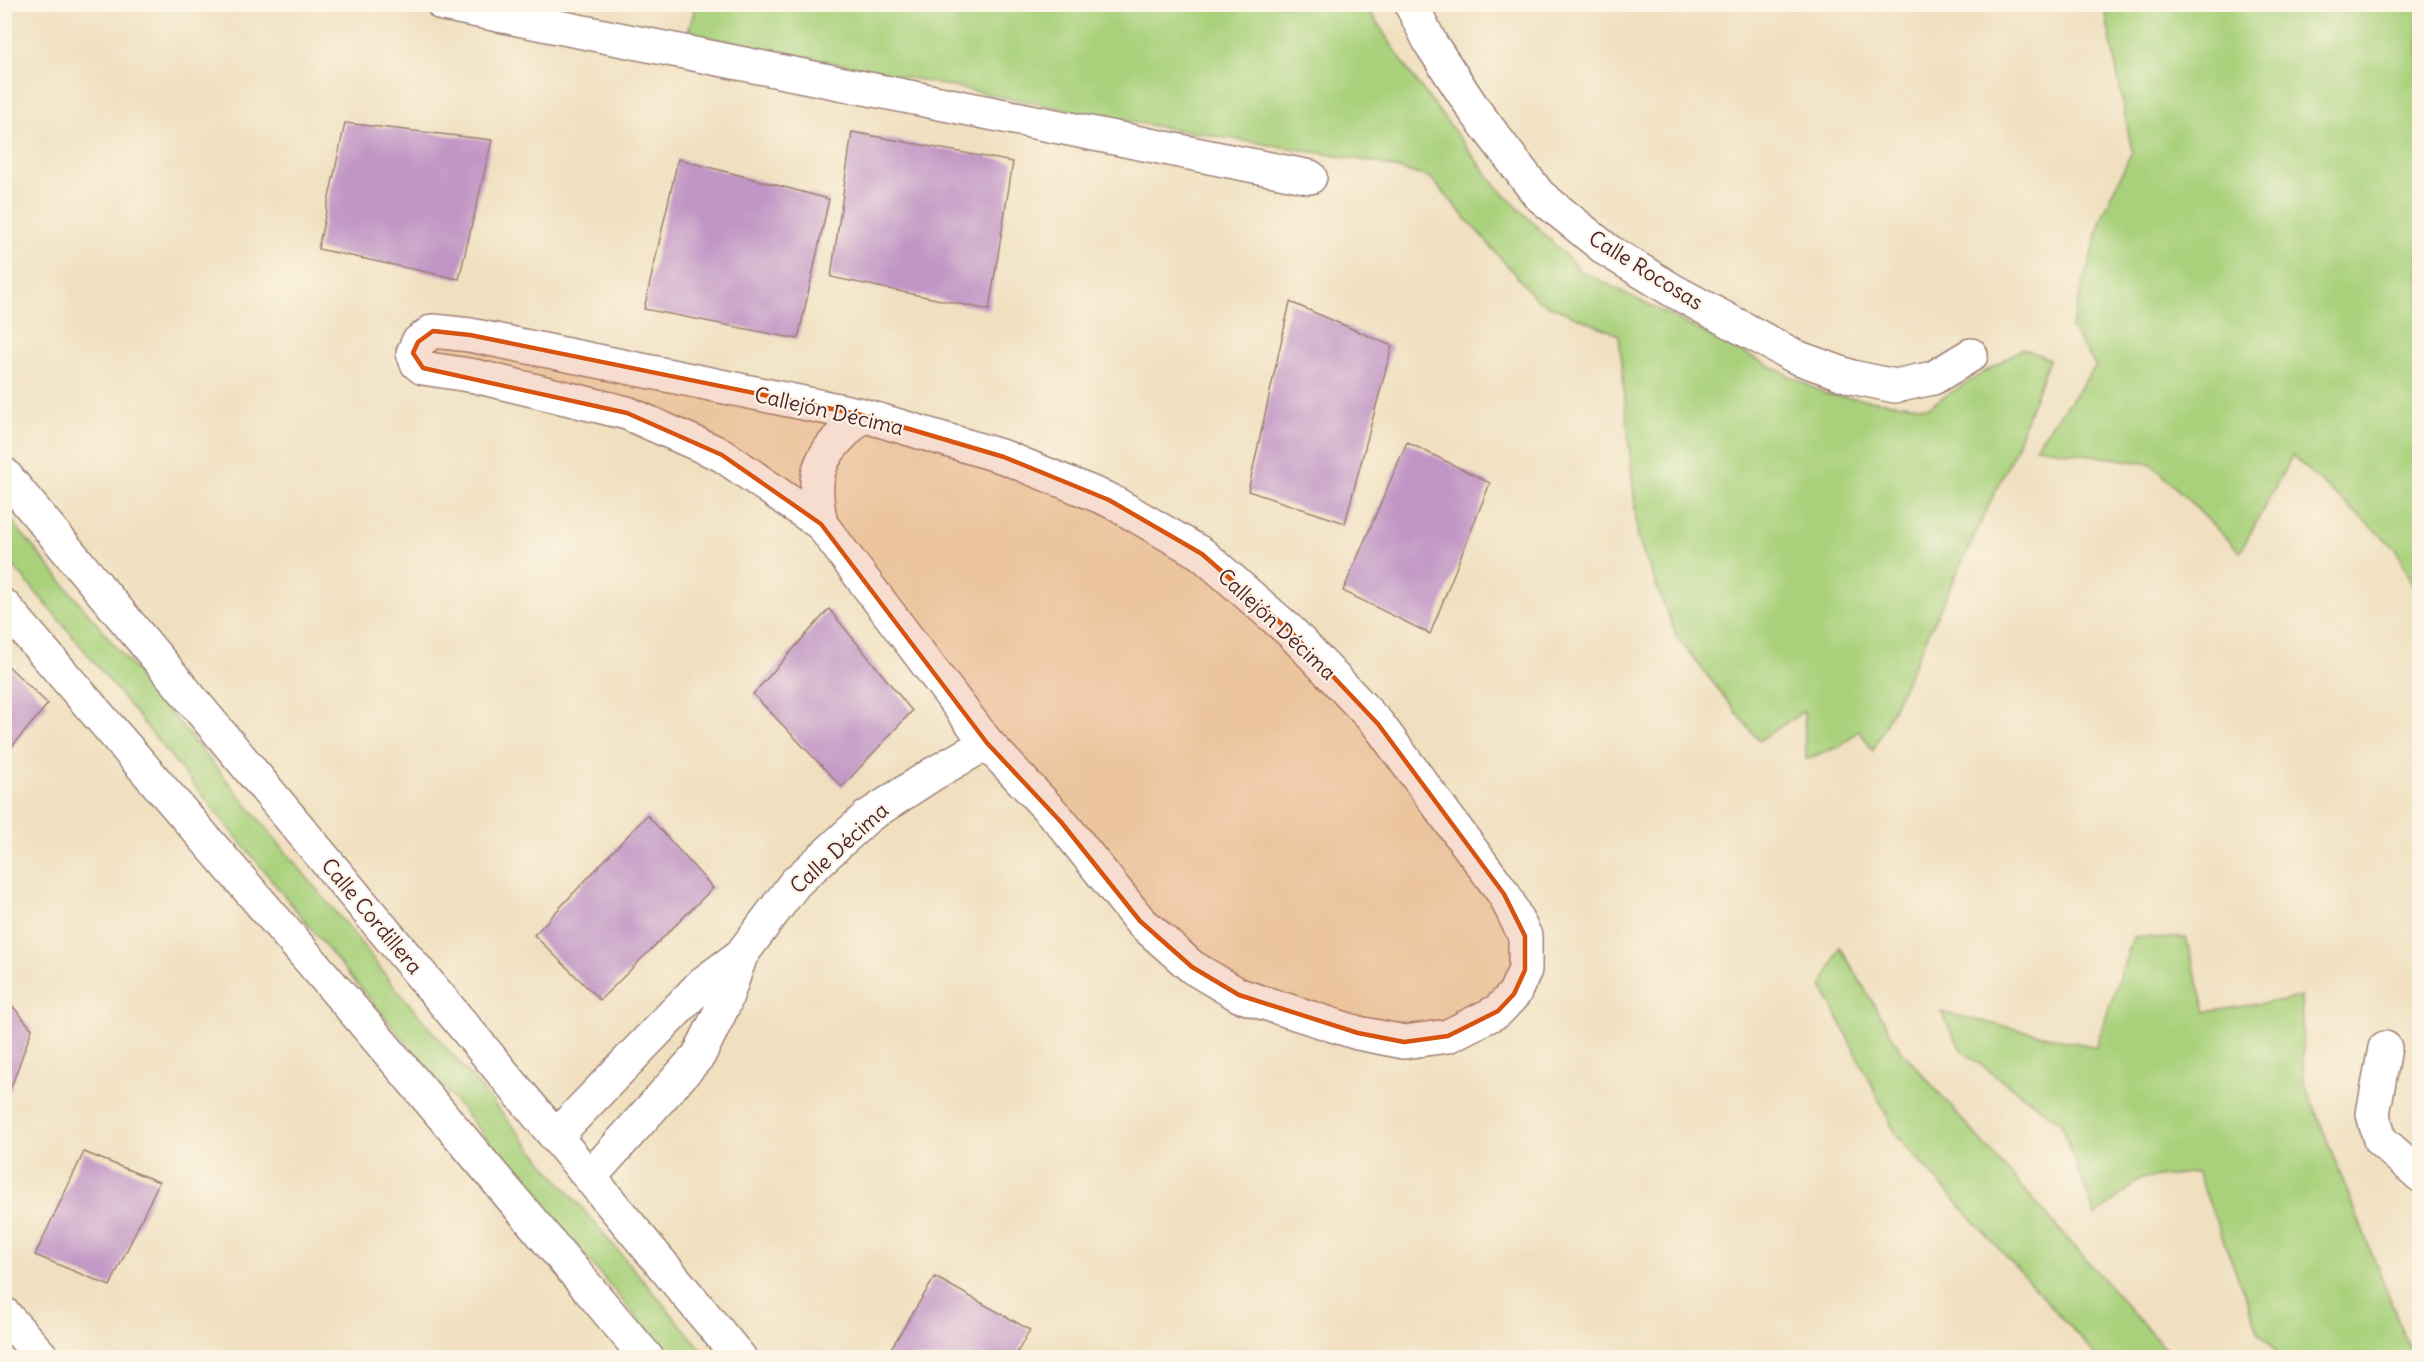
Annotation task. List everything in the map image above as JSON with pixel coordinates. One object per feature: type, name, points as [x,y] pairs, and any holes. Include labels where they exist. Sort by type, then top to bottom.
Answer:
[{"type":"street","points":[[443,4],[1310,177]]},
{"type":"street","name":"Calle Rocosas","points":[[1411,4],[1431,44],[1475,111],[1539,195],[1607,250],[1672,290],[1796,357],[1852,377],[1895,386],[1933,378],[1971,355]]},
{"type":"street","name":"Callejón Décima","points":[[433,331],[470,335],[862,415],[1004,457],[1109,500],[1202,554],[1291,632],[1378,724],[1504,894],[1525,936],[1525,970],[1514,994],[1497,1011],[1448,1036],[1404,1042],[1358,1033],[1239,995],[1192,967],[1140,921],[1061,822],[987,743],[821,524],[722,455],[627,413],[475,376],[423,368],[417,363],[413,353],[418,342],[433,331]]},
{"type":"street","points":[[821,524],[815,498],[818,467],[835,441],[862,415]]},
{"type":"street","name":"Calle Cordillera","points":[[4,474],[740,1358]]},
{"type":"street","points":[[4,606],[360,1018],[647,1358]]},
{"type":"street","name":"Calle Décima","points":[[741,956],[795,883],[867,817],[933,774],[987,743]]},
{"type":"street","points":[[556,1136],[703,983],[741,956]]},
{"type":"street","points":[[590,1178],[699,1055],[724,1004],[741,956]]},
{"type":"street","points":[[2385,1048],[2373,1114],[2380,1140],[2420,1175]]},
{"type":"street","points":[[4,1314],[43,1358]]},
{"type":"highlighted area","points":[[433,331],[470,335],[862,415],[1004,457],[1109,500],[1202,554],[1291,632],[1378,724],[1504,894],[1525,936],[1525,970],[1514,994],[1498,1011],[1448,1036],[1404,1042],[1358,1033],[1239,995],[1192,967],[1140,921],[1061,822],[987,743],[821,524],[722,455],[627,413],[423,368],[413,353],[418,342]]},
{"type":"green space","points":[[696,4],[1366,5],[1407,69],[1496,186],[1581,271],[1828,395],[1928,407],[2023,348],[2049,359],[2015,450],[1873,751],[1859,730],[1841,746],[1806,759],[1804,711],[1759,741],[1677,637],[1638,539],[1619,335],[1538,301],[1431,178],[1374,162],[1107,118],[688,33]]},
{"type":"green space","points":[[2104,5],[2419,5],[2419,596],[2396,549],[2292,456],[2240,552],[2152,464],[2035,447],[2096,366],[2071,328],[2102,217],[2132,151]]},
{"type":"green space","points":[[5,513],[353,933],[389,980],[708,1357],[670,1357],[331,953],[5,556]]},
{"type":"green space","points":[[2133,937],[2186,938],[2206,1012],[2301,997],[2304,1082],[2413,1357],[2280,1357],[2259,1332],[2197,1172],[2140,1179],[2095,1216],[2061,1123],[1962,1051],[1941,1012],[2096,1047]]},
{"type":"green space","points":[[1840,947],[1900,1049],[2172,1357],[2097,1357],[1897,1136],[1822,986]]},
{"type":"building","points":[[345,123],[492,140],[459,279],[318,249]]},
{"type":"building","points":[[852,132],[1013,162],[989,310],[831,277]]},
{"type":"building","points":[[678,159],[829,199],[798,339],[644,309]]},
{"type":"building","points":[[1290,302],[1392,346],[1345,523],[1248,491]]},
{"type":"building","points":[[1407,442],[1490,483],[1430,634],[1343,591]]},
{"type":"building","points":[[829,609],[912,711],[842,787],[753,694]]},
{"type":"building","points":[[4,662],[48,704],[4,756]]},
{"type":"building","points":[[647,815],[713,888],[600,1000],[534,935]]},
{"type":"building","points":[[4,996],[32,1029],[5,1104],[4,1104]]},
{"type":"building","points":[[84,1152],[159,1182],[110,1286],[35,1255]]},
{"type":"building","points":[[935,1277],[1030,1330],[1014,1358],[885,1358]]}]
